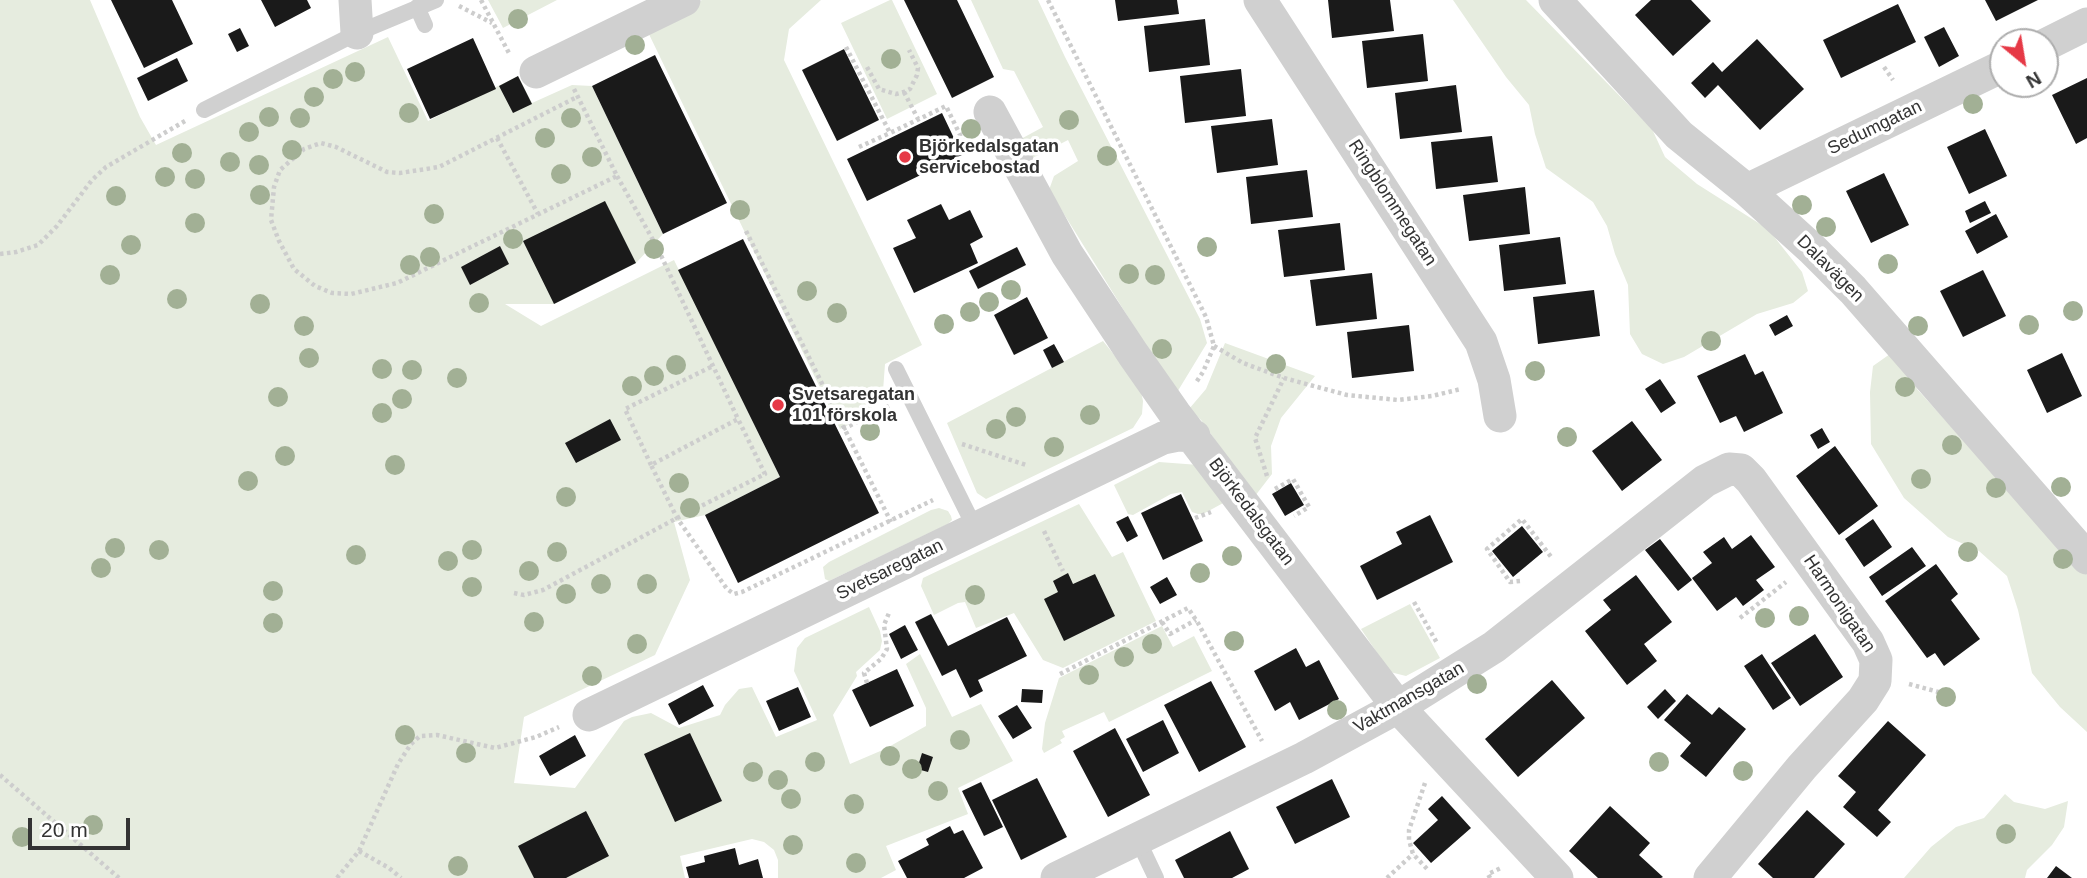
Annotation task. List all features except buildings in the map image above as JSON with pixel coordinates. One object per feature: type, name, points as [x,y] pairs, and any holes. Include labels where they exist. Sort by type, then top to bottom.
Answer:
[{"type":"street","points":[[355,0],[357,33]]},
{"type":"street","points":[[536,72],[684,0]]},
{"type":"street","name":"Ringblommegatan","points":[[1260,0],[1481,342],[1494,380],[1500,416]]},
{"type":"street","name":"Dalavägen","points":[[1555,0],[1679,135],[1747,190],[1814,250],[1853,290],[2087,558]]},
{"type":"street","points":[[2059,38],[2087,24]]},
{"type":"street","name":"Sedumgatan","points":[[1747,190],[1989,73]]},
{"type":"street","name":"Björkedalsgatan","points":[[996,123],[1067,254],[1184,425],[1398,707],[1557,878]]},
{"type":"street","name":"Svetsaregatan","points":[[589,715],[1163,438],[1178,435],[1184,425]]},
{"type":"street","name":"Vaktmansgatan","points":[[1057,878],[1277,771],[1398,707],[1518,629],[1705,481],[1729,469]]},
{"type":"street","name":"Harmonigatan","points":[[1710,878],[1802,767],[1863,700],[1875,681],[1876,660],[1868,642],[1751,480],[1741,470],[1729,469]]},
{"type":"lane","points":[[204,110],[357,33],[417,7],[444,2]]},
{"type":"lane","points":[[417,7],[425,25]]},
{"type":"lane","points":[[896,369],[975,528]]},
{"type":"lane","points":[[1138,840],[1156,878]]},
{"type":"path","points":[[481,0],[517,65],[536,72]]},
{"type":"path","points":[[1048,0],[1206,317],[1214,346],[1184,425]]},
{"type":"path","points":[[444,2],[492,23]]},
{"type":"path","points":[[846,47],[890,133]]},
{"type":"path","points":[[867,67],[879,89],[904,92],[910,89],[918,68],[909,51]]},
{"type":"path","points":[[864,83],[872,79]]},
{"type":"path","points":[[514,593],[524,596],[543,590],[765,474],[646,223],[617,176],[572,85]]},
{"type":"path","points":[[904,92],[918,119]]},
{"type":"path","points":[[578,96],[439,167],[400,173],[387,172],[336,147],[321,143],[304,149],[280,170],[274,187],[271,220],[279,241],[295,269],[315,286],[332,293],[351,294],[397,283],[617,176]]},
{"type":"path","points":[[859,147],[946,106],[964,143],[996,123]]},
{"type":"path","points":[[0,254],[38,245],[106,167],[204,110]]},
{"type":"path","points":[[497,138],[538,214]]},
{"type":"path","points":[[746,231],[891,522]]},
{"type":"path","points":[[1214,346],[1243,363],[1284,378],[1347,395],[1398,400],[1432,396]]},
{"type":"path","points":[[713,366],[625,410],[677,518],[719,579],[734,594],[754,587],[956,489]]},
{"type":"path","points":[[1261,486],[1267,478],[1255,438],[1284,378]]},
{"type":"path","points":[[651,465],[738,419]]},
{"type":"path","points":[[843,429],[862,420]]},
{"type":"path","points":[[929,435],[979,448],[1074,481]]},
{"type":"path","points":[[1030,502],[1063,570]]},
{"type":"path","points":[[1523,580],[1510,582],[1487,550],[1522,519],[1553,560],[1543,567]]},
{"type":"path","points":[[1740,618],[1811,562]]},
{"type":"path","points":[[1414,602],[1452,674]]},
{"type":"path","points":[[1060,674],[1188,608],[1277,771]]},
{"type":"path","points":[[867,683],[864,673],[881,659],[887,649],[884,625],[889,613]]},
{"type":"path","points":[[1162,622],[1170,634],[1196,620]]},
{"type":"path","points":[[337,878],[359,851],[398,764],[411,744],[420,736],[437,735],[495,748],[536,737],[589,715]]},
{"type":"path","points":[[1429,871],[1413,854],[1409,830],[1426,777],[1443,757]]},
{"type":"path","points":[[0,775],[119,878]]},
{"type":"path","points":[[359,851],[401,878]]},
{"type":"path","points":[[1387,878],[1413,854]]},
{"type":"shaded area","points":[[0,0],[90,0],[140,117],[156,145],[388,37],[428,121],[518,76],[532,103],[572,85],[592,86],[663,234],[636,263],[554,304],[505,304],[541,326],[674,260],[780,477],[705,515],[674,522],[690,580],[655,655],[524,717],[514,783],[575,788],[624,721],[651,713],[679,728],[720,715],[739,689],[752,687],[776,737],[817,720],[794,671],[797,648],[805,638],[869,607],[880,631],[880,650],[856,672],[857,676],[833,715],[850,764],[885,749],[926,726],[926,708],[906,664],[920,654],[952,717],[981,704],[1013,761],[958,788],[968,814],[886,846],[896,870],[881,878],[778,878],[778,860],[774,850],[764,842],[752,839],[680,856],[685,878],[0,878]]},
{"type":"shaded area","points":[[488,0],[557,0],[503,28]]},
{"type":"shaded area","points":[[702,0],[821,0],[789,29],[784,60],[922,345],[885,364],[883,391],[866,416],[840,429],[645,26]]},
{"type":"shaded area","points":[[890,0],[937,94],[887,119],[841,23]]},
{"type":"shaded area","points":[[971,0],[1038,0],[1200,319],[1207,343],[1176,394],[1049,190],[1054,176],[1078,161],[1068,140],[1031,159],[1019,140],[1043,127],[1014,71],[1003,69]]},
{"type":"shaded area","points":[[1453,0],[1526,0],[1652,129],[1665,157],[1697,184],[1768,229],[1802,272],[1808,291],[1793,303],[1757,314],[1684,357],[1663,364],[1642,354],[1630,334],[1628,285],[1607,226],[1593,202],[1546,168],[1529,105],[1506,77]]},
{"type":"shaded area","points":[[1103,341],[1140,387],[1142,414],[1133,428],[986,499],[977,493],[947,423]]},
{"type":"shaded area","points":[[1225,343],[1315,376],[1281,418],[1271,446],[1272,474],[1255,496],[1201,420],[1189,409],[1206,389]]},
{"type":"shaded area","points":[[1890,354],[1910,370],[1917,389],[1957,433],[2042,517],[2087,575],[2087,732],[2060,707],[2032,673],[2018,610],[2007,576],[1979,551],[1948,537],[1904,498],[1871,444],[1870,392],[1873,366]]},
{"type":"shaded area","points":[[1159,462],[1199,465],[1225,502],[1198,514],[1192,512],[1182,492],[1171,494],[1133,515],[1128,514],[1114,485]]},
{"type":"shaded area","points":[[1079,504],[1112,557],[1123,552],[1156,621],[1063,668],[1043,660],[1014,613],[976,628],[965,602],[934,615],[921,586],[923,578]]},
{"type":"shaded area","points":[[939,508],[948,511],[951,516],[952,520],[948,524],[829,581],[825,579],[823,567],[829,562]]},
{"type":"shaded area","points":[[1410,604],[1440,658],[1406,676],[1390,672],[1361,629]]},
{"type":"shaded area","points":[[1162,626],[1173,647],[1194,636],[1212,671],[1109,722],[1104,712],[1062,731],[1065,737],[1060,740],[1062,743],[1044,753],[1042,749],[1045,723],[1059,678]]},
{"type":"shaded area","points":[[2005,794],[2014,802],[2045,809],[2068,801],[2064,827],[2052,845],[2027,870],[2025,878],[1904,878],[1931,847],[1956,827],[1984,818]]},
{"type":"place","name":"Björkedalsgatan servicebostad","points":[[905,157]]},
{"type":"place","name":"Svetsaregatan 101 förskola","points":[[778,405]]}]
